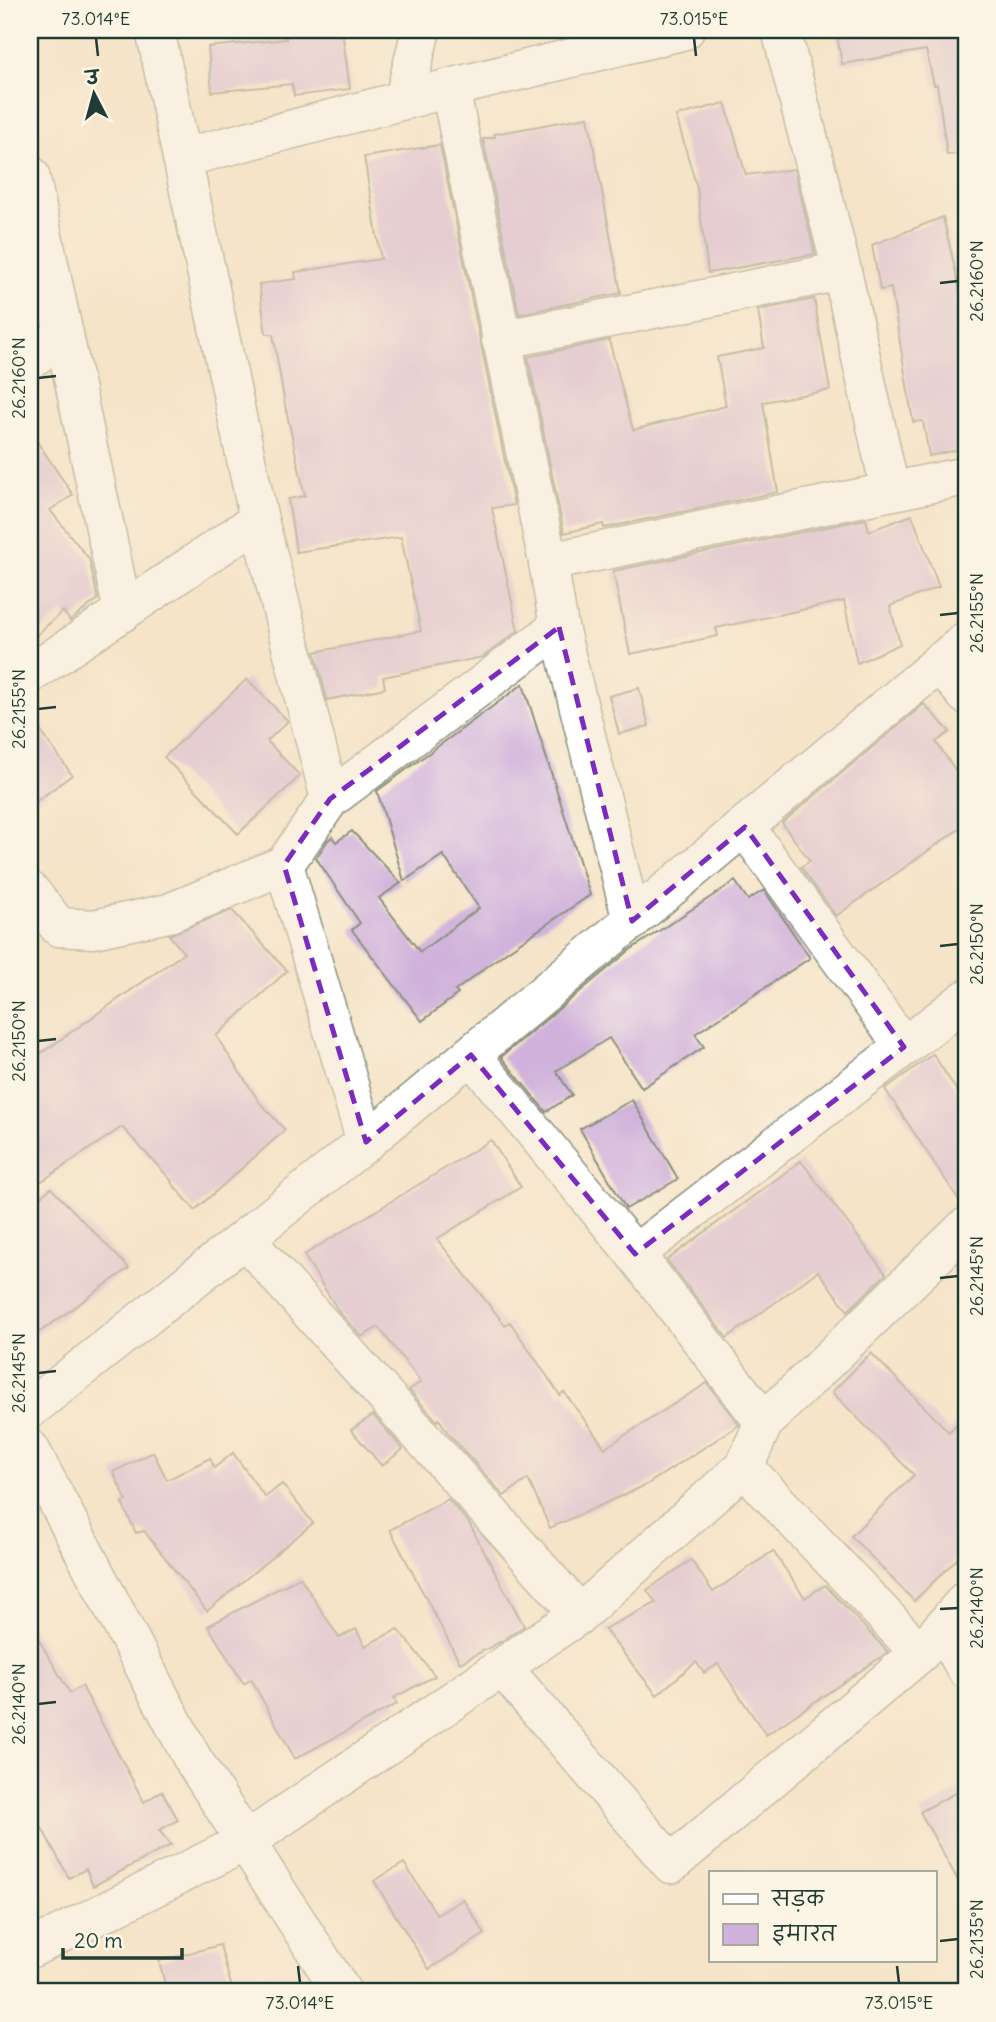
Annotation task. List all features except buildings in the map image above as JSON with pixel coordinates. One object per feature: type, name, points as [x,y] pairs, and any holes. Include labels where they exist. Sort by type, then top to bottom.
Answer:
[{"type":"street","points":[[155,30],[259,520],[330,799]]},
{"type":"street","points":[[404,99],[421,30]]},
{"type":"street","points":[[182,158],[404,99],[685,30]]},
{"type":"street","points":[[782,30],[842,271],[890,491]]},
{"type":"street","points":[[450,88],[548,562],[559,627],[632,921]]},
{"type":"street","points":[[30,175],[123,612]]},
{"type":"street","points":[[501,340],[842,271]]},
{"type":"street","points":[[30,360],[64,334]]},
{"type":"street","points":[[548,562],[966,476]]},
{"type":"street","points":[[30,674],[259,520]]},
{"type":"street","points":[[30,891],[59,927],[93,929],[169,913],[285,865],[330,799],[559,627]]},
{"type":"street","points":[[30,1409],[366,1142],[953,652],[966,695]]},
{"type":"street","points":[[745,827],[904,1047]]},
{"type":"street","points":[[285,865],[366,1142]]},
{"type":"street","points":[[635,1254],[966,999]]},
{"type":"street","points":[[471,1055],[635,1254],[764,1422]]},
{"type":"street","points":[[34,1938],[245,1842],[580,1614],[744,1468],[764,1422],[966,1227]]},
{"type":"street","points":[[245,1239],[580,1614]]},
{"type":"street","points":[[30,1449],[192,1758],[342,1992]]},
{"type":"street","points":[[744,1468],[943,1627],[966,1669]]},
{"type":"street","points":[[502,1667],[671,1864],[943,1627]]},
{"type":"highlighted area","points":[[559,627],[632,921],[745,827],[904,1047],[635,1254],[471,1055],[366,1142],[284,865],[330,799]]}]
